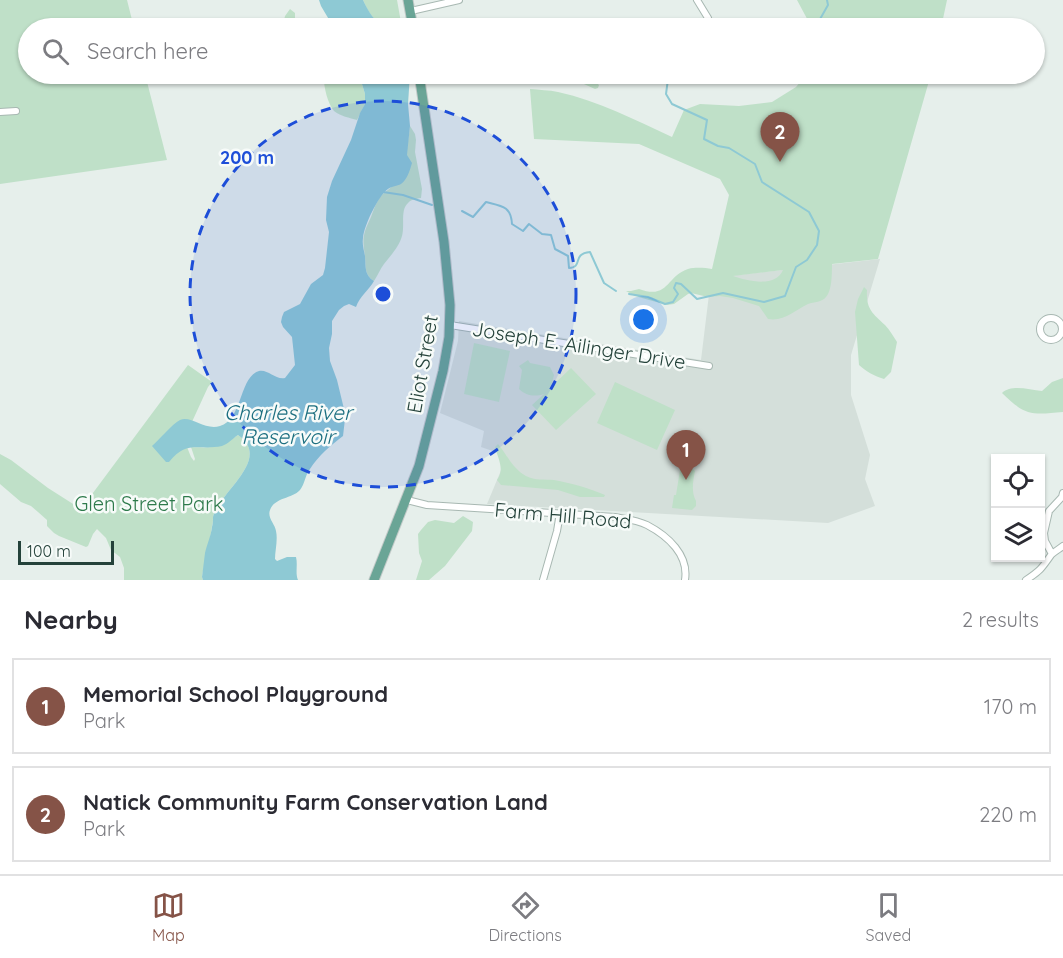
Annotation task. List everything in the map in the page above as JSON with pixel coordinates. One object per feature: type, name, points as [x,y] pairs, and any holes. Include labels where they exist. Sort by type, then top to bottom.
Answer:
[{"type":"main road","points":[[408,0],[412,18]]},
{"type":"main road","name":"Eliot Street","points":[[374,580],[419,466],[446,358],[450,325],[444,242],[420,84]]},
{"type":"street","points":[[411,11],[459,0]]},
{"type":"street","points":[[697,0],[708,18]]},
{"type":"street","points":[[0,112],[16,111]]},
{"type":"street","name":"Joseph E. Ailinger Drive","points":[[450,325],[709,366]]},
{"type":"street","points":[[1052,554],[1045,541],[1044,533],[1049,511],[1063,496]]},
{"type":"street","name":"Farm Hill Road","points":[[406,500],[427,505],[632,520],[647,525],[669,541],[681,554],[686,566],[685,580]]},
{"type":"street","points":[[543,580],[560,513]]},
{"type":"street","points":[[1026,580],[1042,569],[1052,554],[1063,546]]},
{"type":"shaded area","points":[[880,259],[851,355],[851,395],[870,455],[865,479],[875,506],[828,523],[487,504],[507,456],[481,447],[484,431],[440,413],[458,341],[459,321],[701,360],[711,278]]},
{"type":"green space","points":[[0,0],[127,0],[132,18],[18,18],[18,84],[148,84],[167,160],[0,184]]},
{"type":"green space","points":[[363,0],[397,0],[400,18],[373,18]]},
{"type":"green space","points":[[797,0],[947,0],[943,18],[807,18]]},
{"type":"green space","points":[[290,9],[295,13],[295,18],[284,18]]},
{"type":"green space","points":[[324,84],[362,84],[365,104],[357,120],[334,111]]},
{"type":"green space","points":[[584,84],[598,84],[598,88]]},
{"type":"green space","points":[[799,84],[928,84],[878,259],[832,264],[831,286],[826,297],[779,319],[768,319],[759,306],[733,298],[708,297],[691,293],[674,304],[667,305],[635,296],[626,291],[639,289],[656,292],[688,269],[712,269],[729,195],[720,179],[639,144],[534,139],[530,89],[558,92],[588,100],[672,137],[684,110],[700,104],[739,106],[772,102]],"holes":[[[783,270],[774,279],[761,282],[733,276]]]},
{"type":"green space","points":[[410,126],[416,140],[415,152],[422,189],[421,198],[414,199],[406,206],[403,214],[401,240],[374,281],[366,270],[364,236],[378,201],[393,185],[400,169],[407,148]]},
{"type":"green space","points":[[864,287],[867,290],[871,310],[897,342],[891,372],[884,379],[859,365],[855,312]]},
{"type":"green space","points":[[474,343],[510,351],[499,402],[464,394]]},
{"type":"green space","points":[[528,360],[530,363],[550,367],[554,375],[551,387],[571,368],[596,394],[556,430],[532,405],[544,394],[531,395],[519,389],[522,370],[519,366]]},
{"type":"green space","name":"Glen Street Park","points":[[188,365],[212,382],[191,424],[185,442],[191,457],[194,461],[191,447],[216,446],[238,435],[247,444],[250,454],[247,465],[217,507],[213,517],[203,580],[124,580],[124,568],[120,557],[111,550],[106,538],[97,529],[86,547],[59,536],[47,526],[47,520],[38,512],[21,502],[0,484],[0,454],[81,509]]},
{"type":"green space","points":[[1063,378],[1063,412],[1044,414],[1023,410],[1002,393],[1016,388],[1042,391],[1052,382]]},
{"type":"green space","points":[[615,382],[675,410],[657,450],[597,423]]},
{"type":"green space","points":[[498,444],[514,466],[529,478],[554,480],[605,495],[604,497],[580,497],[558,490],[501,485],[497,480],[501,468],[495,447]]},
{"type":"green space","points":[[681,464],[686,464],[695,471],[693,490],[696,506],[692,510],[672,508]]},
{"type":"green space","points":[[463,516],[473,522],[472,531],[445,566],[429,580],[416,580],[422,561],[418,534],[428,522],[435,520],[454,523]]},
{"type":"water","points":[[319,0],[363,0],[374,18],[328,18]]},
{"type":"water","name":"Charles River Reservoir","points":[[362,84],[409,84],[410,126],[407,155],[412,163],[403,182],[388,189],[380,198],[366,226],[363,245],[366,267],[367,273],[374,281],[356,307],[349,304],[344,306],[332,321],[330,361],[344,409],[343,436],[329,447],[308,471],[300,490],[280,500],[270,510],[277,534],[275,559],[277,561],[287,557],[296,557],[298,580],[203,580],[205,553],[213,517],[217,507],[247,465],[250,454],[247,444],[238,435],[222,446],[187,448],[175,455],[169,462],[166,462],[152,446],[180,420],[189,420],[214,427],[220,426],[233,415],[253,375],[262,371],[285,378],[295,365],[292,337],[283,327],[282,317],[284,312],[300,304],[311,284],[323,275],[329,232],[326,220],[327,197],[365,104]]},
{"type":"waterway","points":[[821,18],[828,5],[827,0]]},
{"type":"waterway","points":[[629,294],[648,297],[665,304],[673,302],[678,294],[674,288],[676,283],[681,284],[697,299],[723,293],[764,302],[785,296],[796,267],[807,260],[817,245],[819,231],[809,212],[762,182],[755,164],[729,148],[718,146],[704,139],[707,120],[672,104],[666,94],[667,84]]},
{"type":"waterway","points":[[383,192],[403,195],[432,205]]},
{"type":"waterway","points":[[462,211],[473,217],[486,202],[505,208],[510,214],[512,224],[523,231],[529,224],[542,234],[551,235],[555,249],[568,256],[569,268],[576,265],[581,255],[590,252],[604,283],[616,291]]},
{"type":"place","name":"Natick Community Farm Conservation Land","points":[[780,162]]},
{"type":"place","name":"Memorial School Playground","points":[[686,480]]}]
